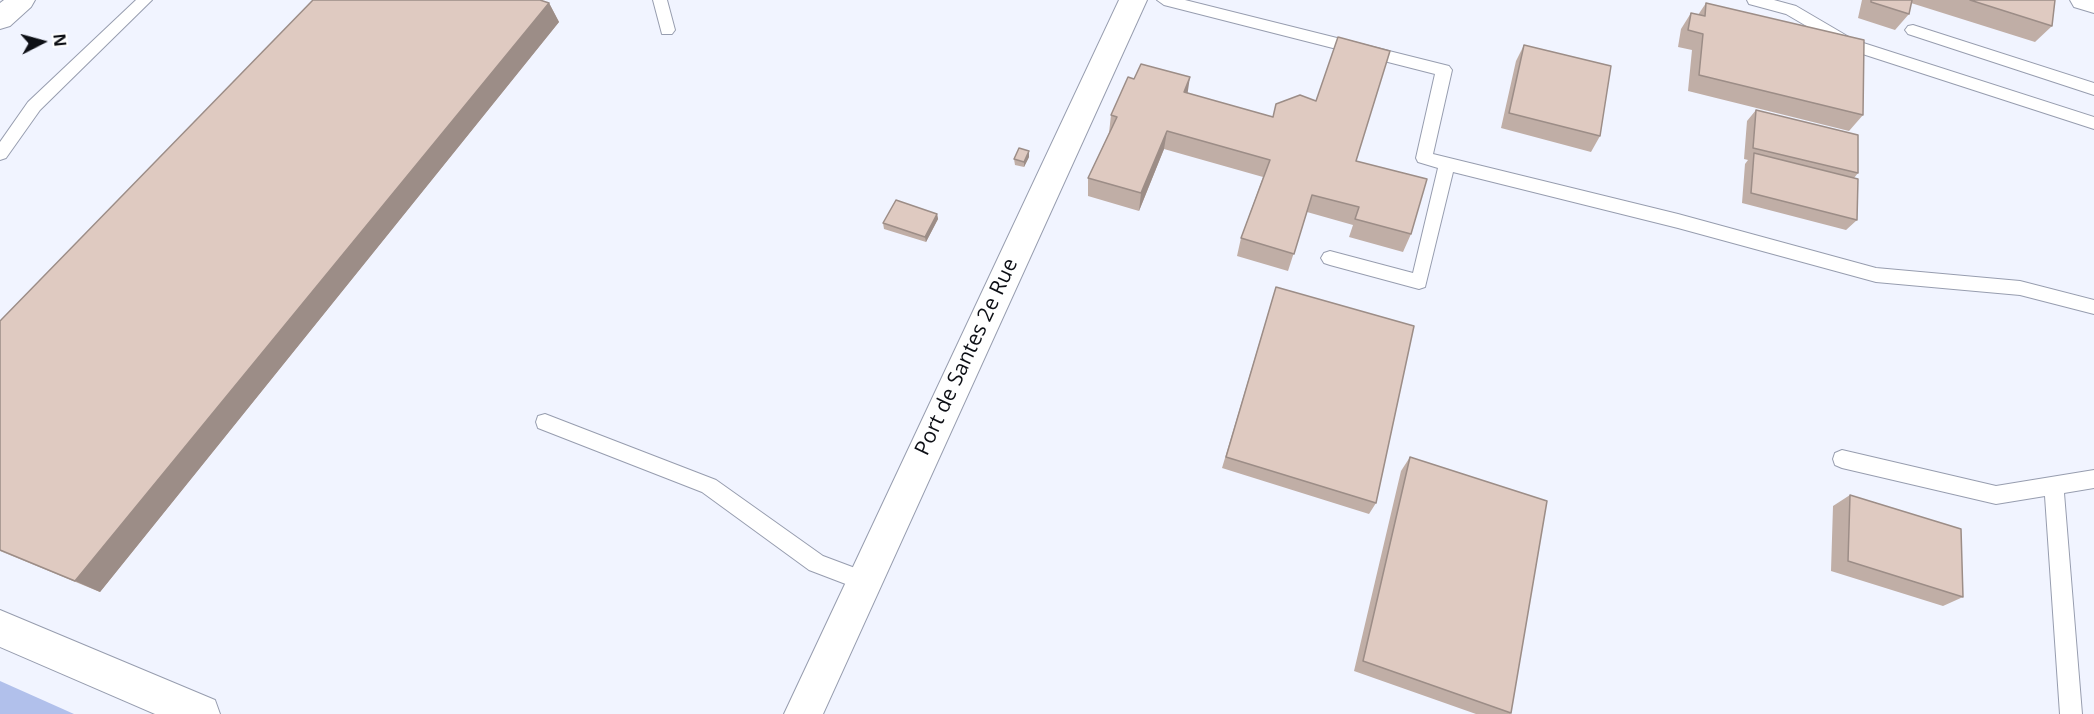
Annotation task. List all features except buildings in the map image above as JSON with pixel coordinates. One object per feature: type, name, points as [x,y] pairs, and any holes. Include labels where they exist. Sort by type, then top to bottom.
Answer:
[{"type":"street","points":[[0,19],[21,0]]},
{"type":"street","name":"Port de Santes 2e Rue","points":[[802,714],[1133,0]]},
{"type":"street","points":[[2084,0],[2094,3]]},
{"type":"street","points":[[0,628],[201,714]]},
{"type":"lane","points":[[0,154],[34,106],[145,0]]},
{"type":"lane","points":[[660,0],[667,30]]},
{"type":"lane","points":[[1164,0],[1444,70],[1424,158],[1678,221],[1876,274],[2020,288],[2094,307]]},
{"type":"lane","points":[[1754,0],[1791,10],[1849,44],[2094,123]]},
{"type":"lane","points":[[1913,30],[2094,88]]},
{"type":"lane","points":[[1330,258],[1419,282],[1447,164]]},
{"type":"lane","points":[[544,422],[709,486],[816,563],[864,581]]},
{"type":"lane","points":[[1842,459],[1996,495],[2094,479]]},
{"type":"lane","points":[[2054,486],[2071,714]]},
{"type":"shaded area","points":[[0,0],[2094,0],[2094,714],[0,714]]},
{"type":"water","points":[[0,681],[74,714],[0,714]]}]
